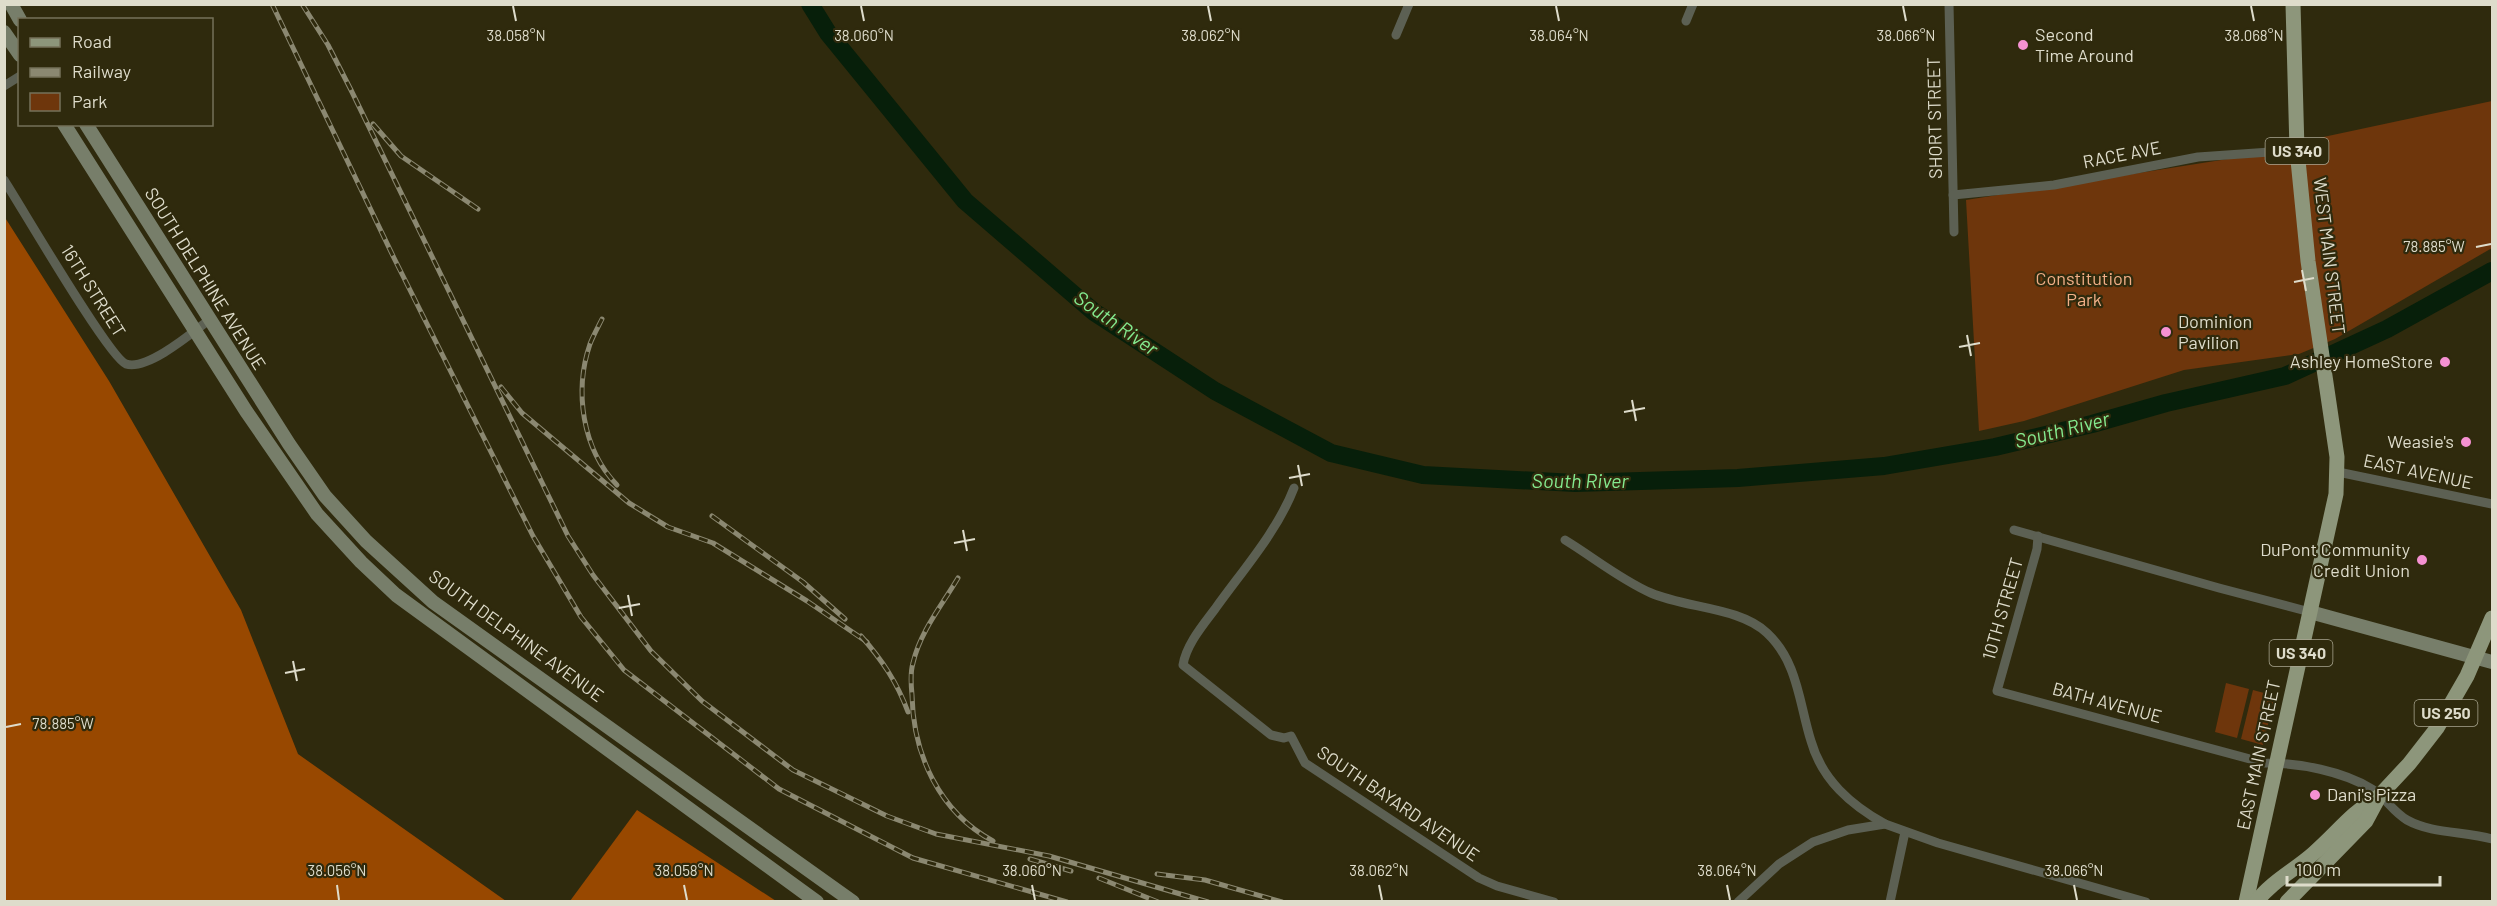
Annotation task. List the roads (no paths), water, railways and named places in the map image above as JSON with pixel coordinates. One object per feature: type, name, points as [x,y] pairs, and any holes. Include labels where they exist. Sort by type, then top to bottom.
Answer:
[{"type":"main road","points":[[11,4],[19,18]]},
{"type":"main road","name":"WEST MAIN STREET","points":[[2293,4],[2297,150],[2313,296],[2329,404]]},
{"type":"main road","points":[[4,32],[18,52]]},
{"type":"main road","name":"SOUTH DELPHINE AVENUE","points":[[65,126],[246,411],[317,514],[361,562],[396,595],[817,902]]},
{"type":"main road","name":"SOUTH DELPHINE AVENUE","points":[[87,126],[289,444],[325,496],[366,541],[433,602],[853,902]]},
{"type":"main road","name":"EAST MAIN STREET","points":[[2246,902],[2336,494],[2338,472],[2329,404]]},
{"type":"main road","points":[[2310,612],[2493,662]]},
{"type":"main road","name":"US 250","points":[[2256,902],[2266,889],[2317,851],[2357,810],[2380,795],[2409,764],[2437,728],[2477,657],[2493,618]]},
{"type":"main road","name":"US 250","points":[[2288,902],[2366,821],[2380,795]]},
{"type":"street","points":[[1396,35],[1409,4]]},
{"type":"street","points":[[1686,21],[1693,4]]},
{"type":"street","name":"SHORT STREET","points":[[1949,4],[1954,232]]},
{"type":"street","points":[[4,86],[18,77]]},
{"type":"street","name":"RACE AVE","points":[[1953,195],[2054,186],[2198,157],[2297,150]]},
{"type":"street","name":"16TH STREET","points":[[4,180],[102,337],[121,361],[135,364],[143,362],[171,347],[209,320]]},
{"type":"street","name":"EAST AVENUE","points":[[2338,472],[2493,504]]},
{"type":"street","name":"SOUTH BAYARD AVENUE","points":[[1294,488],[1265,539],[1202,626],[1189,647],[1183,665],[1271,735],[1284,738],[1291,736],[1305,763],[1479,878],[1497,886],[1554,902]]},
{"type":"street","points":[[2014,530],[2310,612]]},
{"type":"street","name":"10TH STREET","points":[[1997,691],[2037,549],[2038,536]]},
{"type":"street","points":[[1565,540],[1651,593],[1741,618],[1766,632],[1790,666],[1798,687],[1811,741],[1820,763],[1833,783],[1852,803],[1885,824],[1905,832],[2146,902]]},
{"type":"street","name":"BATH AVENUE","points":[[1997,691],[2265,763],[2290,763],[2333,774],[2366,786],[2380,795],[2397,813],[2416,824],[2493,839]]},
{"type":"street","points":[[1738,902],[1779,864],[1813,842],[1848,830],[1885,824]]},
{"type":"street","points":[[1890,902],[1905,832]]},
{"type":"waterway","name":"South River","points":[[810,4],[828,33],[965,201],[1094,312],[1215,391],[1331,453],[1423,475],[1575,483],[1738,478],[1884,466],[1995,447],[2092,424],[2166,403],[2285,376],[2387,329],[2492,271]]},
{"type":"railway","points":[[272,4],[394,258],[533,536],[581,617],[624,670],[779,789],[913,858],[1067,902]]},
{"type":"railway","points":[[302,4],[328,45],[351,90],[568,536],[593,575],[651,651],[702,701],[793,770],[887,816],[936,834],[1049,856],[1208,902]]},
{"type":"railway","points":[[373,124],[401,156],[478,209]]},
{"type":"railway","points":[[602,319],[590,344],[585,362],[582,400],[589,437],[605,471],[617,485]]},
{"type":"railway","points":[[501,387],[522,413],[629,503],[668,527],[713,543],[807,601],[867,642]]},
{"type":"railway","points":[[712,516],[803,582],[845,619]]},
{"type":"railway","points":[[958,578],[926,630],[916,652],[911,675],[914,717],[917,739],[924,759],[944,798],[974,829],[993,841]]},
{"type":"railway","points":[[861,636],[888,672],[908,712]]},
{"type":"railway","points":[[1030,859],[1071,871]]},
{"type":"railway","points":[[1157,874],[1205,880],[1282,902]]},
{"type":"railway","points":[[1099,878],[1158,902]]},
{"type":"place","name":"Second Time Around","points":[[2023,45]]},
{"type":"place","name":"Dominion Pavilion","points":[[2166,332]]},
{"type":"place","name":"Ashley HomeStore","points":[[2445,362]]},
{"type":"place","name":"Weasie's","points":[[2466,442]]},
{"type":"place","name":"DuPont Community Credit Union","points":[[2422,560]]},
{"type":"place","name":"Dani's Pizza","points":[[2315,795]]},
{"type":"park label","name":"Constitution Park","points":[[2084,289]]}]
